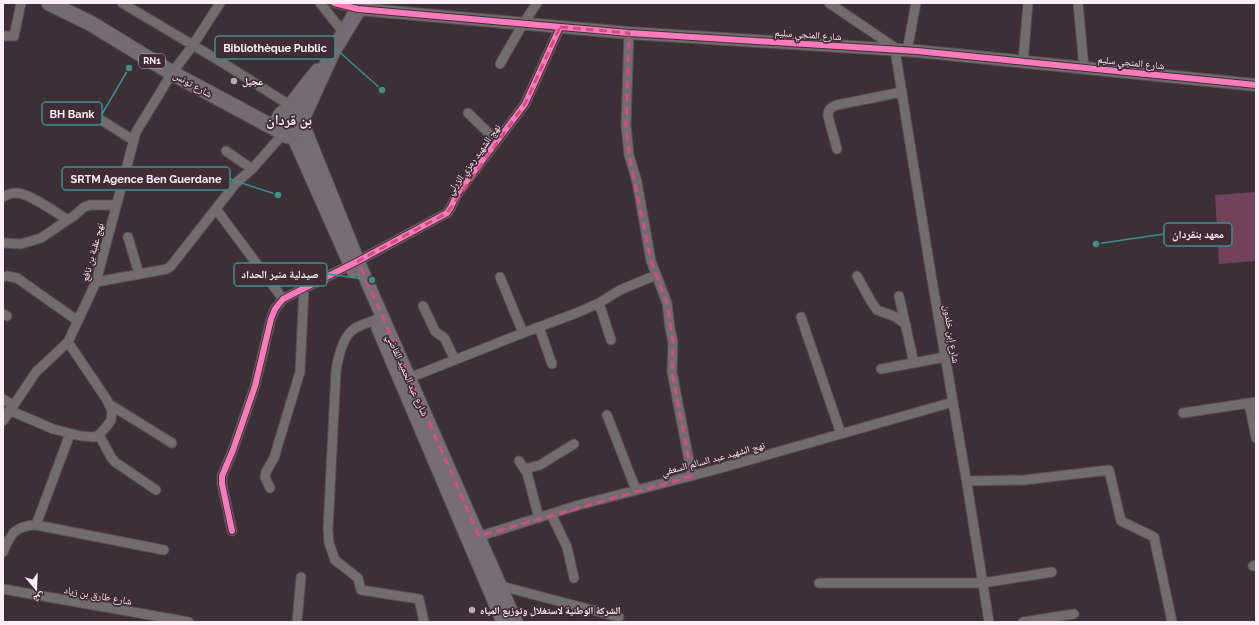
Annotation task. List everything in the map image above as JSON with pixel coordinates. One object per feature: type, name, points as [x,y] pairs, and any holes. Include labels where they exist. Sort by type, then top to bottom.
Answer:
[{"type":"main road","name":"شارع تونس","points":[[49,3],[90,23],[172,73],[255,118],[290,122]]},
{"type":"main road","points":[[290,122],[360,6]]},
{"type":"main road","name":"شارع عبد الحميد القاضي","points":[[290,122],[354,263],[474,538],[503,622]]},
{"type":"main road","name":"شارع عبد الحميد القاضي","points":[[354,263],[374,320],[405,380]]},
{"type":"main road","name":"شارع عبد الحميد القاضي","points":[[474,538],[501,586],[516,622]]},
{"type":"street","points":[[3,36],[14,36],[21,3]]},
{"type":"street","points":[[96,282],[167,269],[171,266],[236,183],[252,170],[290,122],[193,45],[122,3]]},
{"type":"street","name":"نهج عقبة بن نافع","points":[[3,421],[36,372],[68,342],[96,282],[136,132],[172,73],[193,45],[220,3]]},
{"type":"street","points":[[320,3],[344,33]]},
{"type":"street","points":[[334,3],[360,6]]},
{"type":"street","points":[[500,64],[537,3]]},
{"type":"street","points":[[829,3],[900,50]]},
{"type":"street","name":"شارع إبن خلدون","points":[[916,3],[900,50],[902,92],[989,622]]},
{"type":"street","points":[[1023,62],[1028,3]]},
{"type":"street","points":[[1078,3],[1084,68]]},
{"type":"street","name":"شارع المنجي سليم","points":[[360,6],[523,24],[629,33],[900,50],[1256,85]]},
{"type":"street","name":"نهج الشهيد رمزي الزرلي","points":[[283,299],[447,213],[458,194],[525,104],[560,27]]},
{"type":"street","points":[[629,33],[626,125],[629,155],[637,182],[650,261],[667,303],[673,342],[672,372],[692,476]]},
{"type":"street","points":[[837,148],[828,116],[828,111],[832,107],[902,92]]},
{"type":"street","points":[[72,108],[95,116],[133,140]]},
{"type":"street","points":[[468,113],[497,141]]},
{"type":"street","points":[[226,150],[252,170]]},
{"type":"street","points":[[3,197],[17,193],[28,196],[68,220]]},
{"type":"street","points":[[3,243],[21,244],[41,238],[84,207],[90,205],[116,205]]},
{"type":"street","points":[[216,209],[283,299],[275,310],[271,319],[255,386],[233,450],[222,474],[222,484],[232,531]]},
{"type":"street","points":[[128,236],[139,274]]},
{"type":"street","points":[[405,380],[579,312],[599,303],[620,290],[656,275]]},
{"type":"street","points":[[3,277],[8,276],[17,278],[78,321]]},
{"type":"street","points":[[857,276],[872,304],[877,310],[896,317],[906,325]]},
{"type":"street","points":[[500,277],[523,333]]},
{"type":"street","points":[[270,488],[266,477],[266,472],[274,458],[300,372],[304,288]]},
{"type":"street","points":[[899,296],[914,363]]},
{"type":"street","points":[[599,303],[611,340]]},
{"type":"street","points":[[423,306],[435,332],[445,339],[455,360]]},
{"type":"street","points":[[801,318],[841,434]]},
{"type":"street","points":[[374,320],[350,333],[345,340],[338,361],[336,371],[328,521],[329,543],[335,560],[358,578],[360,590],[419,599],[424,622]]},
{"type":"street","points":[[538,327],[552,364]]},
{"type":"street","points":[[3,399],[11,408],[53,429],[70,434],[90,437],[99,435],[111,420],[112,411],[109,404],[68,342]]},
{"type":"street","points":[[881,369],[945,357]]},
{"type":"street","name":"نهج الشهيد عبد السالم السعفي","points":[[474,538],[579,505],[692,476],[953,402]]},
{"type":"street","points":[[1183,413],[1252,402],[1256,438]]},
{"type":"street","points":[[109,404],[172,443]]},
{"type":"street","points":[[607,415],[636,490]]},
{"type":"street","points":[[36,525],[70,434]]},
{"type":"street","points":[[99,435],[115,462],[156,490]]},
{"type":"street","points":[[539,518],[527,474],[522,465],[540,465],[574,444]]},
{"type":"street","points":[[967,481],[1024,480],[1110,470],[1121,521],[1154,537],[1172,622]]},
{"type":"street","points":[[551,514],[567,547],[574,578]]},
{"type":"street","points":[[3,552],[5,540],[17,529],[27,525],[36,525],[164,550]]},
{"type":"street","points":[[819,583],[983,583],[1052,572]]},
{"type":"street","points":[[297,622],[301,578]]},
{"type":"street","points":[[501,586],[619,617]]},
{"type":"street","name":"شارع طارق بن زياد","points":[[3,589],[163,620],[189,622]]},
{"type":"street","points":[[1023,622],[1074,614]]},
{"type":"highlighted area","points":[[560,27],[629,33],[626,125],[629,155],[651,261],[667,303],[673,342],[672,372],[692,476],[479,536],[358,261],[447,213],[525,104]]},
{"type":"shaded area","points":[[1256,192],[1256,261],[1219,264],[1215,195]]},
{"type":"cycle path","points":[[334,3],[358,9],[629,33],[917,51],[1256,85]]},
{"type":"cycle path","points":[[232,531],[222,484],[222,476],[233,450],[255,386],[271,319],[275,309],[283,299],[447,213],[457,194],[525,104],[560,27]]},
{"type":"place","name":"BH Bank","points":[[129,68]]},
{"type":"place","name":"عجيل","points":[[234,81]]},
{"type":"place","name":"Bibliothèque Public","points":[[382,90]]},
{"type":"place","name":"SRTM Agence Ben Guerdane","points":[[278,195]]},
{"type":"place","name":"معهد بنقردان","points":[[1096,244]]},
{"type":"place","name":"صيدلية منير الحداد","points":[[372,280]]},
{"type":"place","name":"الشركة الوطنية لاستغلال وتوزيع المياه","points":[[472,610]]},
{"type":"district","name":"بن قردان","points":[[289,120]]}]
